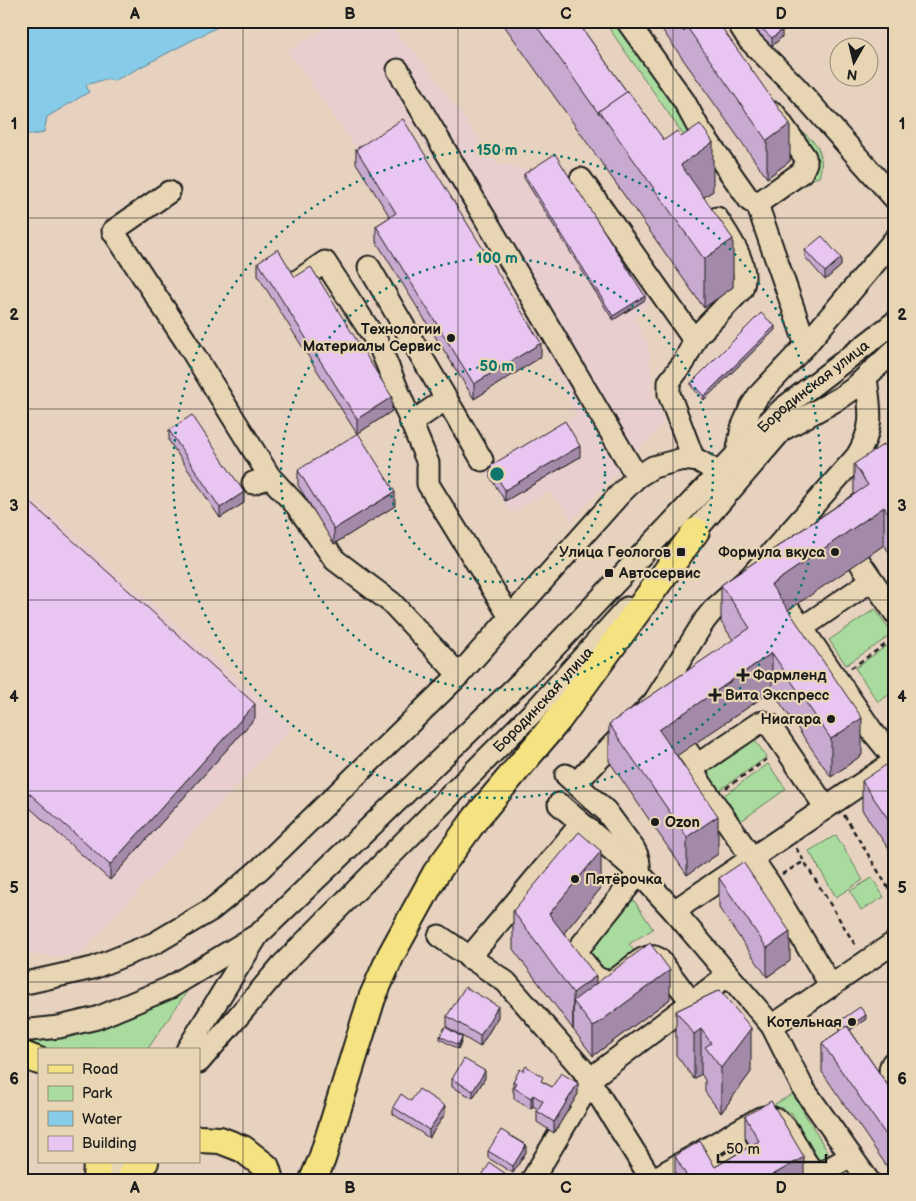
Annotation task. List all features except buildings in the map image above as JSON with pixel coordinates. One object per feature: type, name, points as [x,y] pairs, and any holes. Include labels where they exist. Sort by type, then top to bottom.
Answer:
[{"type":"main road","points":[[313,1180],[322,1158],[372,998],[391,955],[436,873],[476,818],[558,720],[696,531]]},
{"type":"main road","points":[[21,1054],[38,1061]]},
{"type":"main road","points":[[200,1140],[220,1140],[243,1149],[266,1167],[270,1180]]},
{"type":"main road","points":[[96,1180],[97,1164]]},
{"type":"street","points":[[627,21],[684,101],[698,127],[750,201],[757,204],[806,345]]},
{"type":"street","points":[[737,21],[749,40],[795,86],[895,199]]},
{"type":"street","points":[[398,70],[637,476]]},
{"type":"street","points":[[757,204],[802,172],[806,163],[805,157],[762,96]]},
{"type":"street","points":[[581,179],[694,340]]},
{"type":"street","points":[[169,192],[112,231],[185,340],[261,480],[296,505],[336,560],[392,603],[459,675]]},
{"type":"street","points":[[694,460],[668,389],[671,378],[684,362],[694,340],[742,289],[745,280],[744,271],[735,246],[710,207]]},
{"type":"street","points":[[737,455],[742,428],[758,396],[806,345],[895,239]]},
{"type":"street","points":[[299,280],[325,262],[379,345],[428,463],[428,484],[510,617]]},
{"type":"street","points":[[369,267],[482,460]]},
{"type":"street","name":"Бородинская улица","points":[[259,934],[530,674],[782,409],[895,322]]},
{"type":"street","name":"Бородинская улица","points":[[200,1061],[282,964],[540,706],[696,531],[782,430],[840,398],[866,378],[895,350]]},
{"type":"street","points":[[692,1003],[659,959],[654,956],[646,956],[616,979],[610,981],[602,980],[595,976],[578,955],[579,948],[639,873],[639,861],[634,849],[606,811],[571,779],[658,708],[705,620],[714,609],[823,508],[865,444],[869,430],[870,412],[866,378]]},
{"type":"street","points":[[411,423],[446,399]]},
{"type":"street","points":[[869,430],[884,452]]},
{"type":"street","points":[[21,984],[93,968],[120,958],[155,943],[211,910],[261,868],[459,675],[637,476],[666,463],[683,459],[694,460],[710,467],[719,474]]},
{"type":"street","points":[[859,562],[895,613]]},
{"type":"street","points":[[759,566],[773,587]]},
{"type":"street","points":[[802,628],[872,580]]},
{"type":"street","points":[[674,911],[895,760],[879,741],[789,610]]},
{"type":"street","points":[[831,804],[784,747],[768,724],[761,722],[692,757],[695,775],[752,858],[831,986]]},
{"type":"street","points":[[559,804],[639,873],[772,1026],[803,1088],[868,1180]]},
{"type":"street","points":[[470,958],[581,824]]},
{"type":"street","points":[[21,1031],[59,1027],[97,1018],[169,988],[259,934]]},
{"type":"street","points":[[188,1048],[259,934]]},
{"type":"street","points":[[439,936],[506,982],[591,1080],[652,1180],[760,1118],[773,1116],[782,1122],[812,1170],[823,1172],[851,1156]]},
{"type":"street","points":[[772,1026],[895,942]]},
{"type":"street","points":[[532,1180],[591,1080],[728,975]]},
{"type":"street","points":[[895,1060],[891,1065],[890,1073],[895,1082]]},
{"type":"street","points":[[106,1180],[133,1168]]},
{"type":"path","points":[[836,678],[895,638]]},
{"type":"path","points":[[710,798],[784,747]]},
{"type":"path","points":[[831,804],[895,900]]},
{"type":"path","points":[[788,834],[865,962]]},
{"type":"path","points":[[768,883],[805,861]]},
{"type":"shaded area","points":[[336,21],[387,21],[408,47],[411,46],[498,164],[573,178],[653,297],[635,319],[649,348],[653,401],[658,401],[663,424],[572,520],[550,491],[510,513],[485,469],[576,415],[550,356],[415,127],[398,128],[359,152],[288,51]]},
{"type":"shaded area","points":[[21,488],[292,727],[78,956],[21,955]]},
{"type":"green space","points":[[604,21],[621,21],[695,134],[687,140]]},
{"type":"green space","points":[[791,121],[816,144],[820,152],[821,168],[819,177],[805,181]]},
{"type":"green space","points":[[875,609],[893,634],[846,665],[829,640]]},
{"type":"green space","points":[[892,642],[895,646],[895,691],[878,702],[855,668]]},
{"type":"green space","points":[[753,738],[767,757],[715,793],[706,773],[707,771]]},
{"type":"green space","points":[[768,764],[786,789],[741,821],[723,796]]},
{"type":"green space","points":[[836,835],[863,880],[836,897],[809,851]]},
{"type":"green space","points":[[872,878],[884,897],[861,910],[850,891]]},
{"type":"green space","points":[[633,899],[653,929],[629,944],[637,955],[604,975],[589,954],[590,943]]},
{"type":"green space","points":[[190,987],[148,1048],[44,1048],[23,1041],[104,1027]]},
{"type":"green space","points":[[793,1094],[830,1156],[820,1162],[791,1112],[782,1116],[775,1104]]},
{"type":"water","points":[[21,21],[229,21],[114,81],[106,79],[86,85],[89,92],[47,117],[44,132],[21,135]]},
{"type":"place","name":"Технологии Материалы Сервис","points":[[451,338]]},
{"type":"place","name":"Улица Геологов","points":[[681,552]]},
{"type":"place","name":"Формула вкуса","points":[[835,552]]},
{"type":"place","name":"Автосервис","points":[[609,573]]},
{"type":"place","name":"Фармленд","points":[[743,675]]},
{"type":"place","name":"Вита Экспресс","points":[[715,695]]},
{"type":"place","name":"Ниагара","points":[[831,719]]},
{"type":"place","name":"Ozon","points":[[655,822]]},
{"type":"place","name":"Пятёрочка","points":[[575,879]]},
{"type":"place","name":"Котельная","points":[[852,1022]]}]
